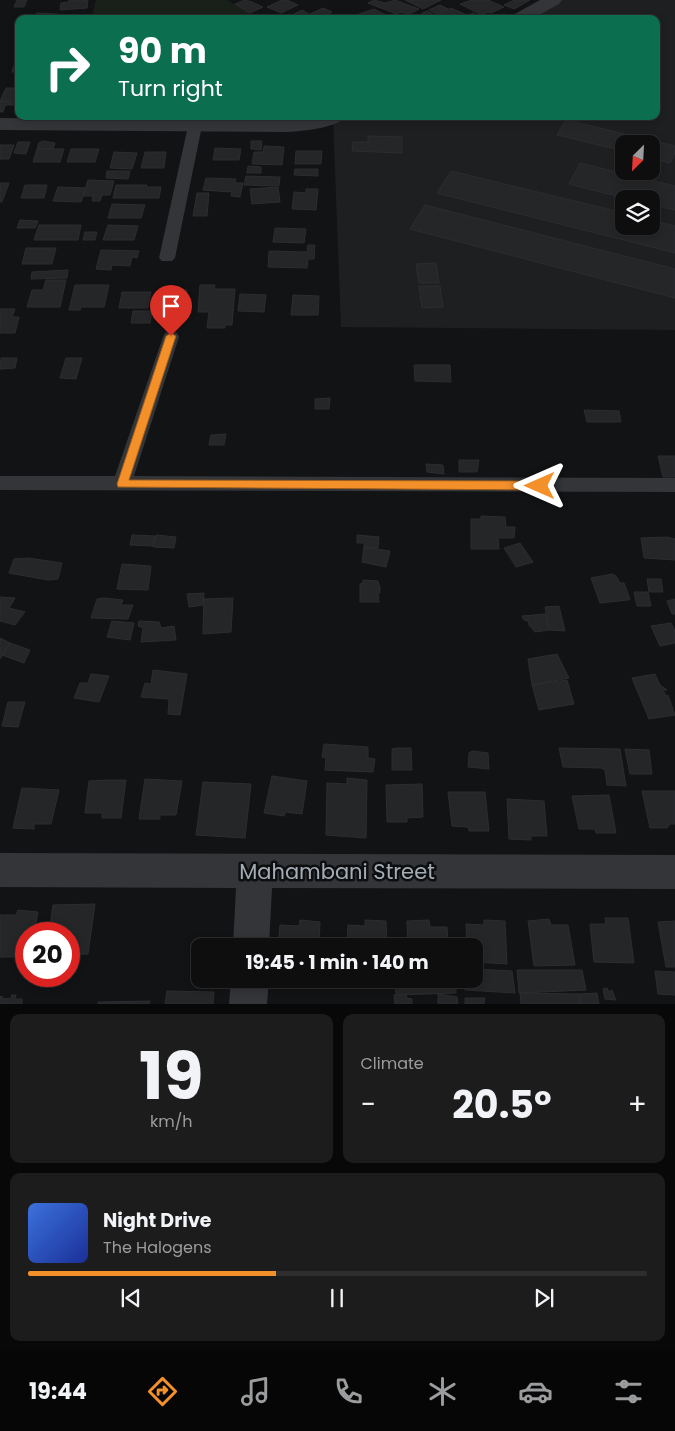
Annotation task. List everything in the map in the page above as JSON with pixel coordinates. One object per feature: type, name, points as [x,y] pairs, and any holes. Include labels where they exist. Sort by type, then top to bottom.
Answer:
[{"type":"street","points":[[526,15],[553,0]]},
{"type":"street","points":[[0,124],[288,126],[311,124],[324,120]]},
{"type":"street","name":"Mahambani Street","points":[[0,870],[675,872]]},
{"type":"street","points":[[251,938],[255,872]]},
{"type":"street","points":[[248,1004],[249,988]]},
{"type":"lane","points":[[167,258],[195,126]]},
{"type":"lane","points":[[122,484],[171,336]]},
{"type":"lane","points":[[0,483],[675,485]]},
{"type":"shaded area","points":[[96,0],[227,0],[255,15],[92,15]]},
{"type":"shaded area","points":[[553,0],[675,0],[675,330],[341,327],[333,120],[660,120],[660,15],[526,15]]},
{"type":"building","points":[[17,0],[27,0],[24,7],[14,7]]},
{"type":"building","points":[[69,0],[88,0],[87,8],[60,10],[61,3],[69,2]]},
{"type":"building","points":[[245,0],[263,7],[250,13],[235,4]]},
{"type":"building","points":[[282,0],[298,5],[281,13],[267,7]]},
{"type":"building","points":[[374,0],[385,3],[395,0],[419,9],[408,15],[402,12],[396,14],[368,3]]},
{"type":"building","points":[[405,0],[441,0],[423,9]]},
{"type":"building","points":[[472,0],[488,0],[504,7],[482,15],[460,4]]},
{"type":"building","points":[[514,0],[530,0],[514,9],[504,5]]},
{"type":"building","points":[[440,5],[448,9],[437,14],[429,10]]},
{"type":"building","points":[[323,8],[332,12],[326,15],[310,14]]},
{"type":"building","points":[[451,8],[467,15],[441,15],[439,14]]},
{"type":"building","points":[[374,9],[386,15],[356,15]]},
{"type":"building","points":[[302,10],[311,15],[292,15]]},
{"type":"building","points":[[427,11],[434,15],[420,15]]},
{"type":"building","points":[[37,13],[58,14],[58,15],[36,15]]},
{"type":"building","points":[[6,88],[15,88],[15,105],[10,105],[11,102],[0,101]]},
{"type":"building","points":[[0,101],[11,102],[10,105],[5,105],[3,112],[0,112]]},
{"type":"building","points":[[566,120],[629,135],[615,135],[615,149],[557,135]]},
{"type":"building","points":[[368,136],[402,137],[402,153],[352,151],[353,142],[368,142]]},
{"type":"building","points":[[43,141],[55,143],[53,149],[37,148],[39,143]]},
{"type":"building","points":[[251,141],[262,141],[261,150],[251,149]]},
{"type":"building","points":[[18,142],[30,142],[26,154],[14,153]]},
{"type":"building","points":[[660,142],[675,146],[675,153],[670,163],[660,160]]},
{"type":"building","points":[[0,145],[14,145],[9,159],[0,159]]},
{"type":"building","points":[[264,146],[284,147],[282,165],[252,164],[254,152],[263,152]]},
{"type":"building","points":[[215,148],[241,149],[239,160],[213,160]]},
{"type":"building","points":[[37,149],[64,149],[60,162],[33,162]]},
{"type":"building","points":[[71,149],[99,149],[95,162],[67,162]]},
{"type":"building","points":[[296,151],[322,151],[321,164],[295,164]]},
{"type":"building","points":[[114,152],[137,153],[132,169],[110,168]]},
{"type":"building","points":[[145,152],[166,152],[164,168],[141,168]]},
{"type":"building","points":[[580,163],[615,171],[615,180],[650,180],[675,186],[675,210],[660,207],[660,190],[615,190],[615,196],[569,184]]},
{"type":"building","points":[[248,166],[261,167],[261,173],[247,173]]},
{"type":"building","points":[[295,169],[318,169],[318,176],[294,175]]},
{"type":"building","points":[[107,171],[130,171],[128,179],[106,178]]},
{"type":"building","points":[[451,171],[615,211],[615,235],[660,235],[660,222],[675,226],[675,253],[437,193]]},
{"type":"building","points":[[246,176],[280,177],[279,186],[244,185]]},
{"type":"building","points":[[206,178],[236,179],[235,183],[243,183],[240,197],[231,196],[232,192],[203,190]]},
{"type":"building","points":[[88,180],[114,181],[110,195],[102,195],[100,201],[92,201],[93,196],[83,196]]},
{"type":"building","points":[[0,183],[9,183],[2,202],[0,202]]},
{"type":"building","points":[[25,185],[47,185],[44,198],[21,198]]},
{"type":"building","points":[[116,185],[161,187],[159,198],[113,198]]},
{"type":"building","points":[[58,187],[86,188],[81,202],[53,201]]},
{"type":"building","points":[[278,187],[280,202],[252,204],[250,189]]},
{"type":"building","points":[[306,189],[318,189],[316,210],[292,209],[294,192],[306,193]]},
{"type":"building","points":[[197,193],[209,193],[207,216],[193,216]]},
{"type":"building","points":[[112,204],[145,205],[141,218],[108,218]]},
{"type":"building","points":[[425,205],[675,269],[675,298],[410,229]]},
{"type":"building","points":[[20,220],[38,221],[35,228],[17,228]]},
{"type":"building","points":[[39,225],[81,225],[78,240],[34,240]]},
{"type":"building","points":[[108,225],[138,226],[134,240],[103,240]]},
{"type":"building","points":[[275,228],[306,229],[304,243],[273,242]]},
{"type":"building","points":[[85,232],[97,232],[95,240],[83,240]]},
{"type":"building","points":[[308,245],[315,245],[314,259],[308,259],[307,268],[268,267],[269,251],[307,252]]},
{"type":"building","points":[[26,248],[56,248],[52,264],[22,264]]},
{"type":"building","points":[[101,250],[139,251],[137,258],[132,257],[130,266],[112,265],[111,270],[96,269]]},
{"type":"building","points":[[436,263],[439,283],[419,283],[416,264]]},
{"type":"building","points":[[68,270],[67,278],[31,279],[32,272]]},
{"type":"building","points":[[46,280],[66,280],[60,307],[27,307],[32,290],[43,290]]},
{"type":"building","points":[[75,285],[109,285],[104,307],[81,307],[80,310],[69,310]]},
{"type":"building","points":[[200,285],[215,285],[214,289],[235,289],[232,325],[225,325],[225,328],[207,328],[209,312],[198,312]]},
{"type":"building","points":[[419,286],[440,286],[443,307],[422,308]]},
{"type":"building","points":[[161,290],[187,290],[184,310],[158,310]]},
{"type":"building","points":[[122,292],[151,292],[148,308],[119,308]]},
{"type":"building","points":[[240,294],[266,295],[264,312],[238,311]]},
{"type":"building","points":[[293,295],[319,296],[318,315],[291,315]]},
{"type":"building","points":[[0,309],[15,309],[12,317],[19,317],[15,333],[0,333]]},
{"type":"building","points":[[133,311],[152,311],[150,323],[131,323]]},
{"type":"building","points":[[1,358],[17,358],[15,368],[0,369]]},
{"type":"building","points":[[66,358],[82,358],[76,379],[60,378]]},
{"type":"building","points":[[414,365],[450,365],[451,382],[415,381]]},
{"type":"building","points":[[330,398],[329,409],[315,409],[315,399]]},
{"type":"building","points":[[584,410],[619,411],[621,422],[587,422]]},
{"type":"building","points":[[226,434],[224,445],[209,445],[211,435]]},
{"type":"building","points":[[658,456],[675,456],[675,477],[663,477]]},
{"type":"building","points":[[459,460],[479,460],[477,472],[459,472]]},
{"type":"building","points":[[426,464],[443,465],[444,474],[427,472]]},
{"type":"building","points":[[481,516],[505,517],[506,527],[515,527],[514,538],[498,538],[499,549],[471,549],[471,519],[481,519]]},
{"type":"building","points":[[132,535],[155,536],[153,546],[130,545]]},
{"type":"building","points":[[156,535],[176,537],[174,548],[153,547]]},
{"type":"building","points":[[357,535],[379,537],[378,548],[364,547],[364,543],[357,543]]},
{"type":"building","points":[[667,537],[675,539],[675,560],[644,558],[641,538]]},
{"type":"building","points":[[520,543],[533,562],[516,567],[504,548]]},
{"type":"building","points":[[364,547],[390,551],[386,567],[362,562]]},
{"type":"building","points":[[28,558],[62,563],[58,579],[48,580],[9,573],[14,559]]},
{"type":"building","points":[[122,564],[151,566],[148,590],[117,589]]},
{"type":"building","points":[[612,574],[616,576],[620,583],[624,583],[630,599],[600,603],[591,578]]},
{"type":"building","points":[[647,579],[661,579],[663,592],[649,592]]},
{"type":"building","points":[[363,580],[378,581],[380,588],[380,593],[378,593],[379,602],[360,602],[360,584],[363,583]]},
{"type":"building","points":[[634,592],[648,592],[651,606],[637,606]]},
{"type":"building","points":[[204,593],[203,605],[189,607],[187,594]]},
{"type":"building","points":[[0,597],[15,598],[9,608],[25,612],[15,625],[0,621]]},
{"type":"building","points":[[233,598],[231,632],[203,634],[204,599]]},
{"type":"building","points":[[97,599],[123,600],[121,605],[133,605],[128,619],[91,618]]},
{"type":"building","points":[[675,599],[675,614],[672,614],[667,601]]},
{"type":"building","points":[[559,606],[565,631],[549,630],[545,607]]},
{"type":"building","points":[[546,614],[549,630],[535,632],[528,621],[524,620],[522,616]]},
{"type":"building","points":[[112,621],[134,623],[130,640],[107,637]]},
{"type":"building","points":[[139,621],[159,622],[161,628],[174,626],[176,640],[141,642],[143,628],[138,626]]},
{"type":"building","points":[[671,623],[675,631],[675,643],[660,646],[651,626]]},
{"type":"building","points":[[0,638],[10,643],[0,659]]},
{"type":"building","points":[[10,643],[30,650],[24,663],[2,655]]},
{"type":"building","points":[[557,654],[569,678],[532,685],[528,659]]},
{"type":"building","points":[[153,670],[187,674],[180,715],[168,714],[169,699],[141,697],[145,683],[151,684]]},
{"type":"building","points":[[91,674],[109,676],[99,702],[74,698],[80,683],[88,683]]},
{"type":"building","points":[[655,674],[660,685],[667,690],[663,690],[666,696],[668,695],[675,715],[649,719],[632,678]]},
{"type":"building","points":[[567,680],[574,704],[539,710],[532,685]]},
{"type":"building","points":[[8,702],[25,702],[18,727],[2,726]]},
{"type":"building","points":[[324,744],[368,747],[368,758],[375,759],[373,772],[325,770],[326,758],[322,757]]},
{"type":"building","points":[[411,748],[412,770],[392,770],[392,749]]},
{"type":"building","points":[[559,748],[620,749],[626,786],[607,785],[605,770],[601,768],[563,767]]},
{"type":"building","points":[[625,749],[649,750],[652,774],[630,774]]},
{"type":"building","points":[[472,751],[488,753],[489,769],[468,767],[469,753]]},
{"type":"building","points":[[272,776],[307,781],[302,814],[286,812],[284,816],[264,813]]},
{"type":"building","points":[[347,778],[367,780],[366,838],[326,835],[327,783],[347,784]]},
{"type":"building","points":[[145,779],[182,781],[176,815],[160,815],[160,819],[139,819]]},
{"type":"building","points":[[126,780],[121,818],[102,818],[102,813],[85,813],[89,781]]},
{"type":"building","points":[[203,782],[251,784],[245,838],[196,835]]},
{"type":"building","points":[[422,784],[423,817],[407,818],[407,822],[387,822],[386,785]]},
{"type":"building","points":[[22,788],[59,790],[51,824],[34,824],[34,829],[13,828]]},
{"type":"building","points":[[642,791],[675,791],[675,824],[670,824],[667,828],[650,828]]},
{"type":"building","points":[[448,792],[485,792],[489,831],[469,831],[468,827],[452,826]]},
{"type":"building","points":[[609,795],[616,833],[596,833],[595,829],[579,829],[572,796]]},
{"type":"building","points":[[507,799],[544,801],[547,836],[531,836],[531,840],[509,839]]},
{"type":"building","points":[[95,904],[88,954],[80,954],[80,922],[51,922],[53,905]]},
{"type":"building","points":[[18,910],[38,912],[36,922],[15,922],[15,957],[0,957],[0,915],[16,915]]},
{"type":"building","points":[[605,918],[628,918],[634,963],[594,962],[590,924],[606,924]]},
{"type":"building","points":[[549,919],[551,925],[568,925],[575,965],[534,966],[528,921]]},
{"type":"building","points":[[300,920],[320,922],[319,938],[279,938],[280,925],[299,926]]},
{"type":"building","points":[[365,920],[386,921],[387,938],[347,938],[348,925],[365,926]]},
{"type":"building","points":[[429,920],[430,927],[447,927],[448,938],[408,938],[407,921]]},
{"type":"building","points":[[484,920],[505,921],[507,964],[483,962],[483,938],[467,938],[466,924],[484,925]]},
{"type":"building","points":[[675,921],[675,967],[666,967],[658,922]]},
{"type":"building","points":[[483,969],[512,971],[515,993],[465,990],[465,988],[483,988]]},
{"type":"building","points":[[517,970],[582,970],[586,990],[519,993]]},
{"type":"building","points":[[655,971],[675,972],[675,995],[658,994]]},
{"type":"building","points":[[396,988],[456,988],[456,993],[396,995]]},
{"type":"building","points":[[607,988],[609,992],[612,990],[616,1000],[605,999],[603,989]]},
{"type":"building","points":[[167,991],[214,992],[213,1004],[165,1004]]},
{"type":"building","points":[[520,993],[579,994],[581,1004],[521,1004]]},
{"type":"building","points":[[597,993],[599,1004],[581,1004],[579,994]]},
{"type":"building","points":[[438,994],[457,997],[458,1004],[438,1004]]},
{"type":"building","points":[[11,995],[16,995],[15,999],[22,999],[22,1004],[0,1004],[0,996],[3,997],[2,999],[12,998]]},
{"type":"building","points":[[394,995],[406,995],[407,998],[412,999],[412,1004],[395,1004]]},
{"type":"building","points":[[465,998],[485,998],[484,1004],[465,1004]]},
{"type":"building","points":[[150,1001],[149,1004],[98,1004],[98,1002]]},
{"type":"route","points":[[171,336],[122,484],[540,486]]}]
